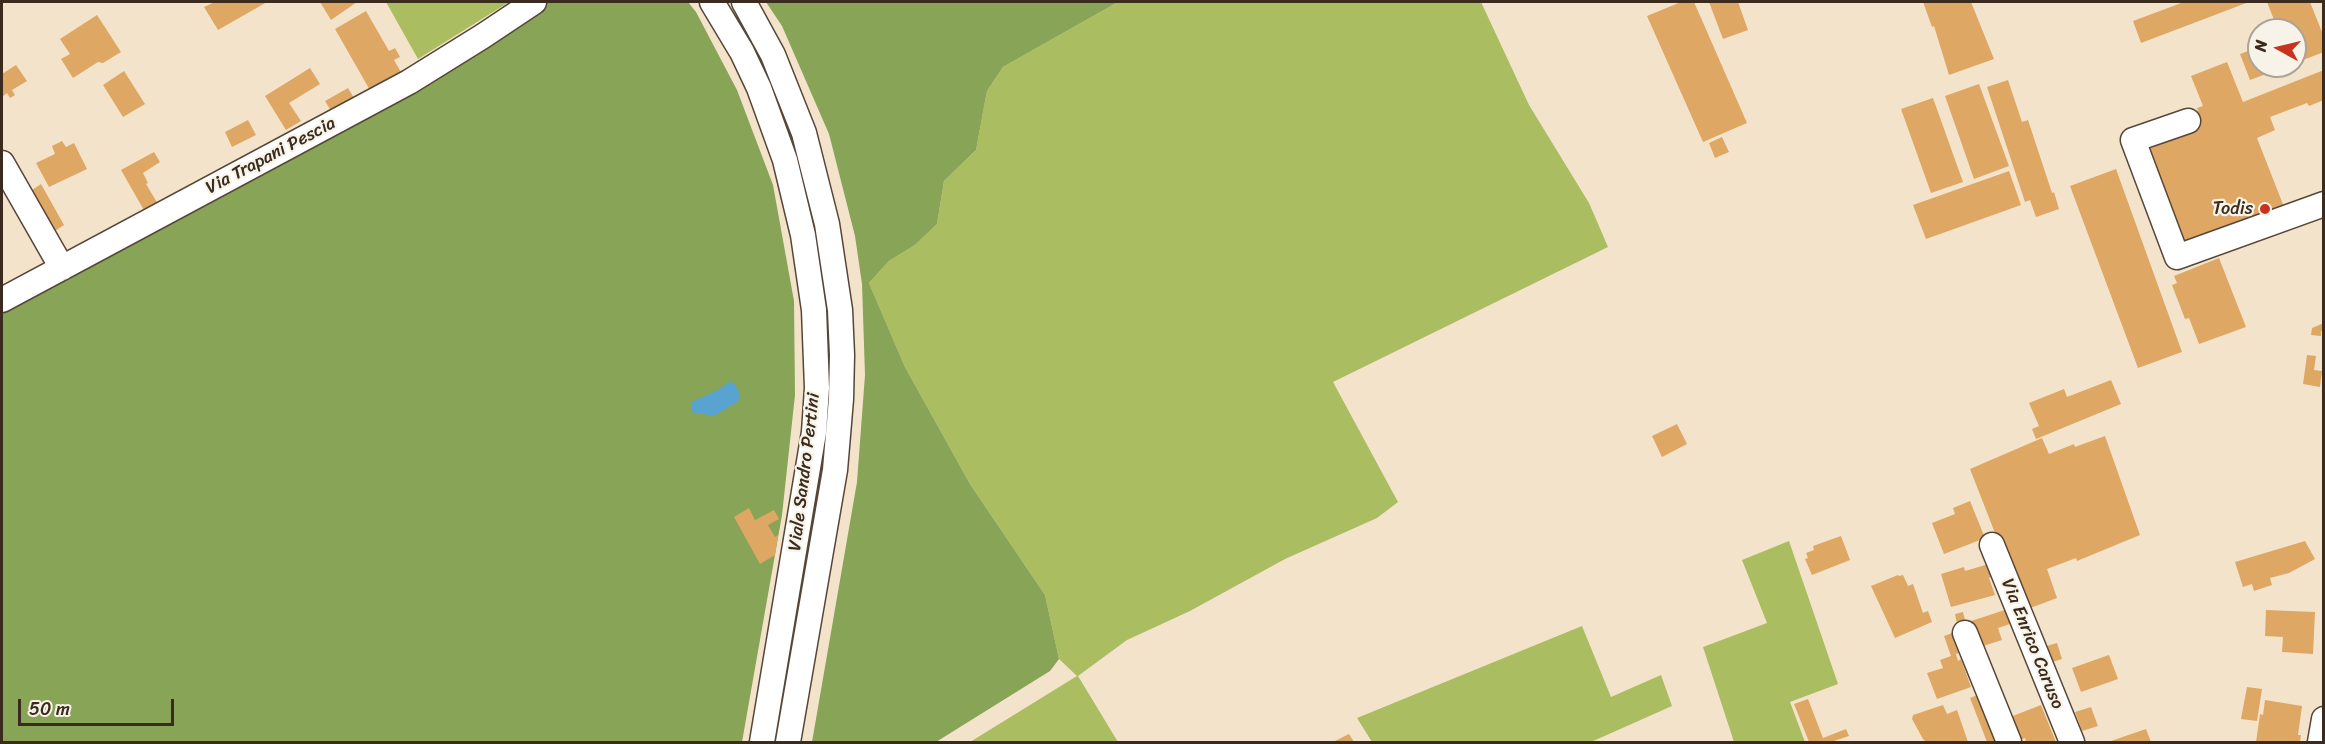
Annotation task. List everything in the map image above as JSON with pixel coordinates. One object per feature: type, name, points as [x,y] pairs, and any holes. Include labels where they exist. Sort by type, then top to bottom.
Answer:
[{"type":"street","name":"Via Trapani Pescia","points":[[2,300],[409,82],[534,2]]},
{"type":"street","name":"Viale Sandro Pertini","points":[[712,2],[742,52],[759,88],[782,151],[803,235],[814,310],[817,388],[814,432],[762,742]]},
{"type":"street","name":"Viale Sandro Pertini","points":[[744,2],[773,55],[804,132],[827,224],[840,310],[841,399],[835,470],[788,742]]},
{"type":"street","points":[[2188,121],[2133,140],[2177,257],[2324,204]]},
{"type":"street","points":[[2,163],[62,268]]},
{"type":"street","name":"Via Enrico Caruso","points":[[1992,545],[2072,742]]},
{"type":"street","points":[[1965,633],[2009,742]]},
{"type":"street","points":[[2319,742],[2324,719]]},
{"type":"green space","points":[[386,2],[509,2],[418,59]]},
{"type":"green space","points":[[547,2],[688,2],[696,12],[737,90],[773,185],[794,301],[795,395],[782,515],[742,742],[2,742],[2,311],[528,16]]},
{"type":"green space","points":[[766,2],[1118,2],[1003,67],[987,91],[976,150],[944,181],[937,224],[915,245],[889,261],[869,283],[905,367],[970,484],[1045,595],[1059,659],[1050,671],[936,742],[812,742],[857,482],[865,375],[862,284],[855,236],[829,134],[782,26]]},
{"type":"green space","points":[[1118,2],[1481,2],[1529,105],[1589,203],[1608,247],[1333,382],[1398,502],[1377,518],[1285,559],[1190,611],[1127,640],[1078,676],[1118,742],[970,742],[1077,676],[1059,659],[1045,595],[970,484],[905,367],[869,283],[889,261],[915,245],[937,224],[944,181],[976,150],[987,91],[1003,67]]},
{"type":"green space","points":[[1789,541],[1838,684],[1790,702],[1805,742],[1734,742],[1703,647],[1767,623],[1742,560]]},
{"type":"green space","points":[[1582,626],[1611,697],[1661,675],[1672,706],[1591,742],[1372,742],[1357,718]]},
{"type":"water","points":[[729,382],[734,383],[740,394],[737,402],[714,416],[691,412],[691,402],[718,390]]},
{"type":"building","points":[[215,2],[267,2],[218,30],[204,7]]},
{"type":"building","points":[[320,2],[357,2],[331,20]]},
{"type":"building","points":[[1681,2],[1694,2],[1747,123],[1703,142],[1647,16]]},
{"type":"building","points":[[1709,2],[1738,2],[1748,30],[1723,39]]},
{"type":"building","points":[[1923,2],[1971,2],[1994,59],[1949,75],[1934,26],[1932,27]]},
{"type":"building","points":[[2184,2],[2249,2],[2141,43],[2133,21]]},
{"type":"building","points":[[2267,2],[2310,2],[2324,37],[2324,52],[2307,58],[2307,18],[2273,18]]},
{"type":"building","points":[[366,11],[389,51],[395,48],[400,57],[394,60],[402,74],[371,92],[335,29]]},
{"type":"building","points":[[97,15],[121,52],[103,63],[98,62],[73,78],[61,59],[70,54],[60,39]]},
{"type":"building","points":[[2247,51],[2247,72],[2240,54]]},
{"type":"building","points":[[2227,62],[2243,102],[2324,70],[2324,100],[2309,106],[2307,103],[2270,117],[2275,130],[2257,138],[2284,207],[2186,246],[2148,149],[2196,130],[2190,115],[2203,106],[2191,76]]},
{"type":"building","points":[[16,65],[27,81],[12,90],[15,95],[10,98],[7,93],[2,97],[2,74]]},
{"type":"building","points":[[310,68],[320,84],[289,103],[301,121],[286,130],[265,96]]},
{"type":"building","points":[[124,71],[145,104],[123,117],[103,85]]},
{"type":"building","points":[[2008,80],[2022,122],[2028,120],[2059,209],[2036,217],[2030,200],[2025,202],[1987,87]]},
{"type":"building","points":[[1979,84],[2009,166],[1974,179],[1945,96]]},
{"type":"building","points":[[348,88],[357,103],[334,116],[325,101]]},
{"type":"building","points":[[1933,98],[1963,182],[1931,193],[1901,109]]},
{"type":"building","points":[[248,120],[256,135],[232,147],[225,132]]},
{"type":"building","points":[[1722,137],[1729,152],[1715,158],[1709,143]]},
{"type":"building","points":[[62,141],[66,147],[74,143],[87,169],[49,187],[36,163],[55,154],[52,146]]},
{"type":"building","points":[[154,152],[160,162],[143,173],[148,183],[146,184],[158,204],[145,212],[121,170]]},
{"type":"building","points":[[2116,169],[2182,352],[2138,368],[2070,186]]},
{"type":"building","points":[[2009,171],[2021,205],[1926,239],[1913,205]]},
{"type":"building","points":[[41,184],[64,225],[52,233],[25,189],[30,185],[32,190]]},
{"type":"building","points":[[2219,258],[2246,327],[2199,344],[2189,318],[2185,319],[2172,285],[2177,283],[2174,276]]},
{"type":"building","points":[[2324,323],[2324,332],[2321,331],[2321,336],[2311,335],[2312,328]]},
{"type":"building","points":[[2307,355],[2316,356],[2314,370],[2322,371],[2320,387],[2303,384]]},
{"type":"building","points":[[2111,380],[2121,404],[2036,439],[2032,429],[2039,426],[2029,403],[2064,389],[2067,397]]},
{"type":"building","points":[[1677,424],[1687,444],[1662,457],[1652,436]]},
{"type":"building","points":[[2105,436],[2140,535],[2077,561],[2076,558],[2047,569],[2057,598],[2025,610],[1970,469],[2042,438],[2049,454],[2074,444],[2075,447]]},
{"type":"building","points":[[1970,501],[1985,538],[1944,554],[1932,523],[1955,514],[1953,508]]},
{"type":"building","points":[[749,508],[755,520],[774,510],[779,519],[768,525],[775,537],[778,535],[775,555],[760,564],[734,517]]},
{"type":"building","points":[[1841,536],[1850,560],[1812,575],[1805,559],[1808,558],[1806,553],[1814,550],[1813,546]]},
{"type":"building","points":[[2305,541],[2315,559],[2289,573],[2270,578],[2272,585],[2254,591],[2252,584],[2243,587],[2235,562]]},
{"type":"building","points":[[1992,563],[1996,575],[1989,578],[1995,595],[1951,607],[1941,574],[1964,567],[1965,571]]},
{"type":"building","points":[[1903,575],[1908,586],[1913,584],[1923,613],[1928,611],[1932,622],[1895,638],[1871,586]]},
{"type":"building","points":[[2008,609],[2019,621],[1998,628],[2002,640],[1977,648],[1968,622]]},
{"type":"building","points":[[2266,610],[2315,612],[2313,654],[2282,652],[2283,637],[2265,636]]},
{"type":"building","points":[[1963,612],[1965,620],[1957,624],[1955,614]]},
{"type":"building","points":[[1958,631],[1965,651],[1956,654],[1958,661],[1961,659],[1971,687],[1937,699],[1927,673],[1943,668],[1940,660],[1951,656],[1944,636]]},
{"type":"building","points":[[2057,643],[2062,659],[2046,664],[2040,648]]},
{"type":"building","points":[[2109,655],[2118,679],[2081,692],[2072,668]]},
{"type":"building","points":[[2247,687],[2262,689],[2257,721],[2241,719]]},
{"type":"building","points":[[1985,692],[2004,742],[1987,742],[1970,698]]},
{"type":"building","points":[[1808,699],[1823,738],[1846,729],[1849,736],[1831,742],[1809,742],[1794,704]]},
{"type":"building","points":[[2265,700],[2302,706],[2298,735],[2301,735],[2300,742],[2256,742],[2260,714],[2263,715]]},
{"type":"building","points":[[1943,705],[1947,714],[1957,710],[1968,742],[1926,742],[1923,739],[1912,719],[1913,715]]},
{"type":"building","points":[[2041,705],[2056,742],[2026,742],[2025,738],[2014,742],[2005,719]]},
{"type":"building","points":[[2091,707],[2098,726],[2082,731],[2075,712]]},
{"type":"building","points":[[2146,729],[2151,742],[2108,742]]},
{"type":"building","points":[[1349,734],[1354,742],[1333,742]]},
{"type":"place","name":"Todis","points":[[2265,209]]}]
